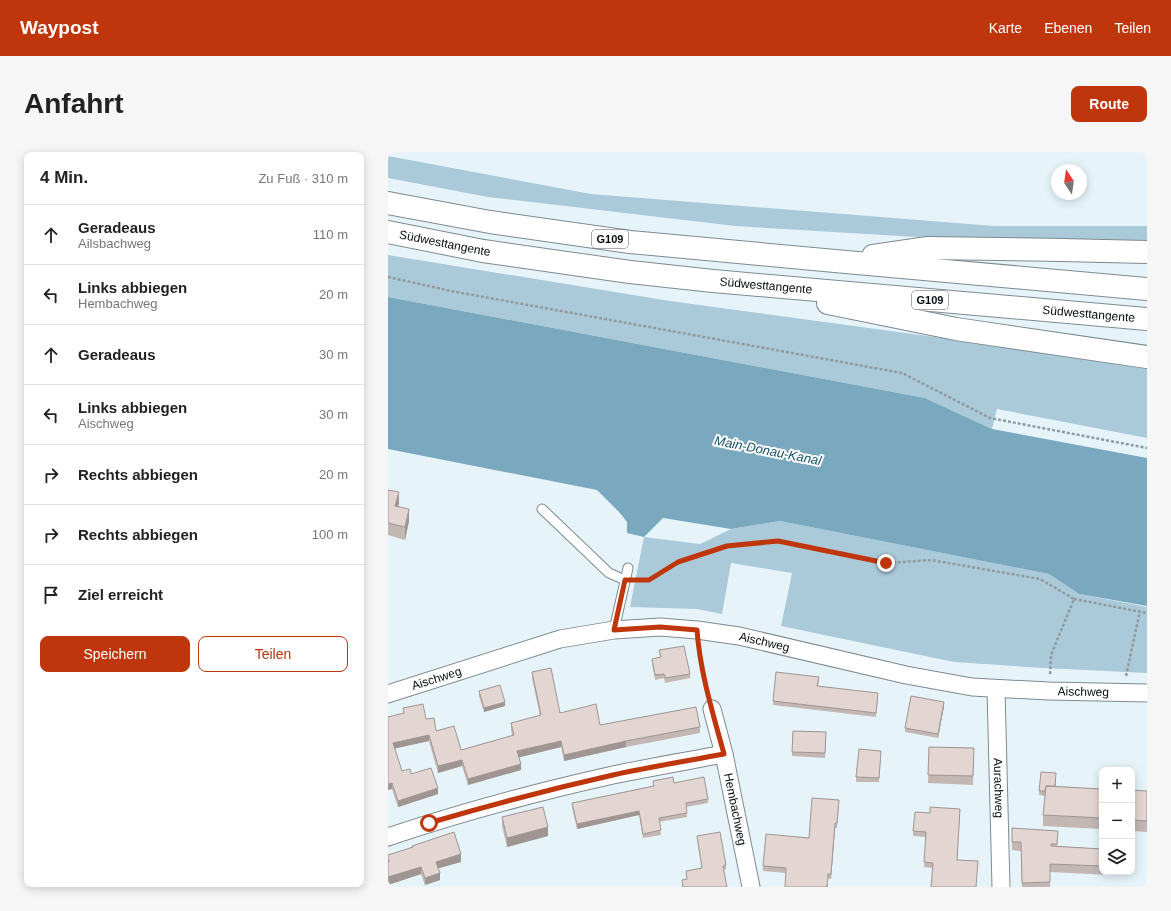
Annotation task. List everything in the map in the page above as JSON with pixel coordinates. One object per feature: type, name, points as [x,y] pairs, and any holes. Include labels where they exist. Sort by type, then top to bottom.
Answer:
[{"type":"highway","name":"G109","points":[[388,203],[490,222],[630,242],[834,262],[1147,289]]},
{"type":"highway","name":"Südwesttangente","points":[[388,232],[483,251],[630,272],[713,281],[1147,319]]},
{"type":"highway","points":[[834,262],[928,248],[1147,252]]},
{"type":"highway","points":[[713,281],[956,328],[1147,357]]},
{"type":"street","name":"Aischweg","points":[[388,694],[560,639],[614,630],[660,627],[697,630],[739,636],[906,675],[972,686],[1049,691],[1147,693]]},
{"type":"street","name":"Aurachweg","points":[[996,688],[1001,887]]},
{"type":"street","name":"Hembachweg","points":[[712,709],[724,754],[751,887]]},
{"type":"street","points":[[388,837],[492,804],[556,788],[614,775],[724,754]]},
{"type":"lane","points":[[542,509],[609,573],[625,580]]},
{"type":"lane","points":[[614,630],[628,568]]},
{"type":"path","points":[[388,278],[451,291],[902,373],[990,418],[1147,448]]},
{"type":"path","points":[[625,580],[649,580],[678,562],[727,546],[778,541],[886,563],[931,560],[1040,579],[1074,600],[1147,613]]},
{"type":"path","points":[[1049,691],[1051,655],[1074,600]]},
{"type":"path","points":[[1128,668],[1140,611]]},
{"type":"path","points":[[697,630],[698,645],[712,709]]},
{"type":"shaded area","points":[[388,156],[591,194],[994,226],[1147,226],[1147,247],[967,240],[735,226],[488,197],[388,178]]},
{"type":"shaded area","points":[[388,255],[670,301],[1039,351],[1147,369],[1147,438],[997,409],[992,429],[925,398],[388,297]]},
{"type":"shaded area","points":[[780,521],[1049,574],[1079,594],[1147,607],[1147,673],[954,662],[781,626],[792,573],[731,563],[722,614],[697,609],[630,607],[644,537],[700,544],[731,529]]},
{"type":"water","name":"Main-Donau-Kanal","points":[[388,297],[925,398],[992,429],[1147,458],[1147,606],[1079,594],[1049,574],[780,521],[731,529],[663,518],[644,537],[627,533],[627,522],[597,490],[388,449]]},
{"type":"building","points":[[388,490],[399,492],[395,506],[409,509],[405,527],[388,523]]},
{"type":"building","points":[[684,646],[690,674],[665,678],[664,674],[655,675],[652,659],[661,657],[659,650]]},
{"type":"building","points":[[551,668],[560,713],[596,704],[600,725],[696,707],[700,727],[626,741],[564,755],[561,741],[517,751],[521,764],[468,779],[462,760],[438,766],[429,735],[393,743],[402,771],[410,769],[411,774],[431,768],[438,788],[398,801],[392,783],[388,784],[388,717],[404,713],[403,708],[423,704],[426,719],[434,718],[436,731],[454,726],[461,750],[514,735],[511,723],[541,715],[532,672]]},
{"type":"building","points":[[776,672],[819,677],[817,686],[878,693],[876,713],[773,701]]},
{"type":"building","points":[[500,685],[505,702],[484,708],[479,691]]},
{"type":"building","points":[[911,696],[944,702],[938,734],[905,728]]},
{"type":"building","points":[[793,731],[826,732],[825,753],[792,752]]},
{"type":"building","points":[[929,747],[974,748],[973,776],[928,775]]},
{"type":"building","points":[[859,749],[881,751],[879,778],[856,777]]},
{"type":"building","points":[[1041,772],[1056,773],[1055,786],[1046,786],[1045,791],[1039,791]]},
{"type":"building","points":[[673,777],[674,783],[704,777],[708,799],[686,803],[687,813],[659,818],[661,830],[643,834],[639,811],[577,824],[572,803],[654,786],[653,781]]},
{"type":"building","points":[[1046,786],[1099,789],[1099,818],[1043,815]]},
{"type":"building","points":[[1135,790],[1147,791],[1147,821],[1135,820]]},
{"type":"building","points":[[812,798],[839,800],[837,823],[835,823],[831,874],[828,874],[827,887],[785,887],[786,868],[763,866],[766,834],[809,838]]},
{"type":"building","points":[[543,807],[548,827],[507,838],[502,817]]},
{"type":"building","points":[[930,807],[960,809],[957,860],[978,861],[976,887],[931,887],[933,863],[924,862],[926,832],[913,831],[915,812],[930,813]]},
{"type":"building","points":[[1012,828],[1058,831],[1057,844],[1051,844],[1051,846],[1099,849],[1099,866],[1050,864],[1050,882],[1022,883],[1021,842],[1012,842]]},
{"type":"building","points":[[454,832],[461,854],[436,862],[440,873],[425,878],[421,867],[388,877],[388,855]]},
{"type":"building","points":[[720,832],[726,865],[723,866],[727,887],[683,887],[682,880],[687,879],[686,871],[702,868],[697,836]]},
{"type":"route","points":[[429,823],[492,804],[556,788],[614,775],[724,754],[712,709],[698,645],[697,630],[660,627],[614,630],[625,580],[649,580],[678,562],[727,546],[778,541],[886,563]]}]
